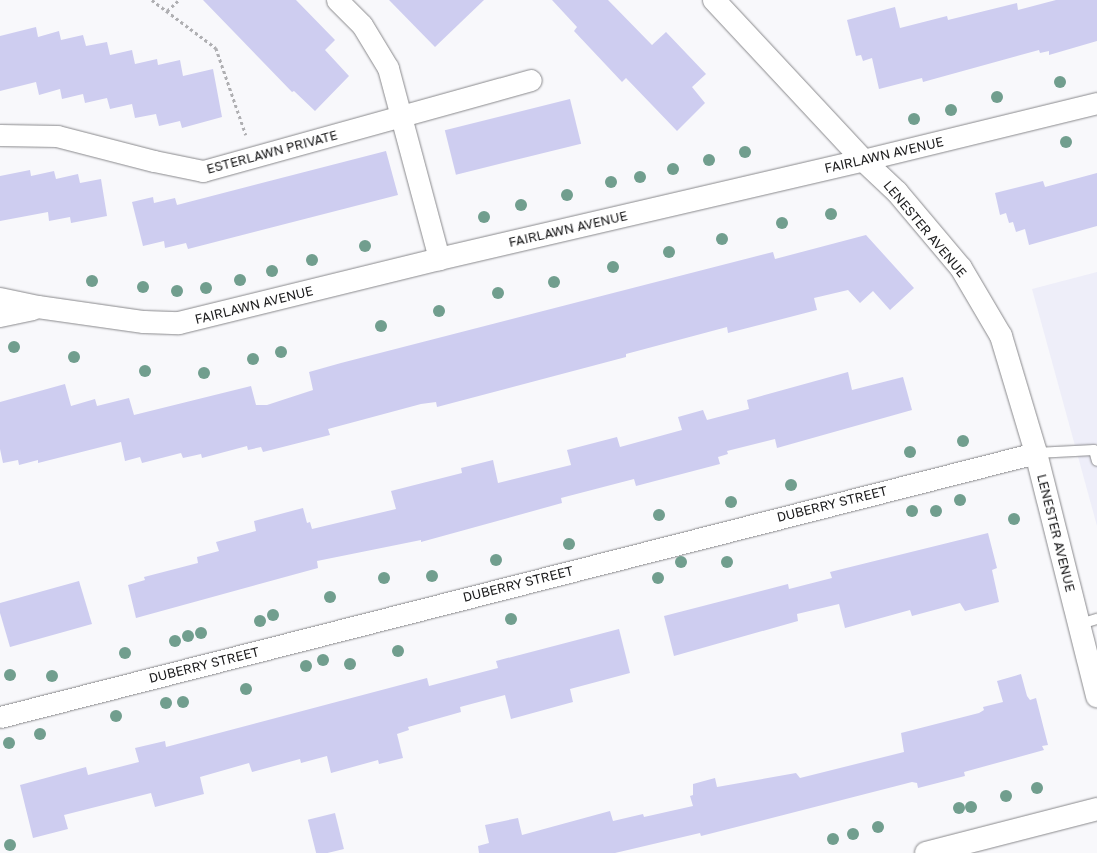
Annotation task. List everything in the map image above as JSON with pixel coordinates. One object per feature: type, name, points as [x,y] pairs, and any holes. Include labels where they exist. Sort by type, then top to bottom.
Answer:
[{"type":"street","points":[[337,0],[362,25],[388,68],[439,259]]},
{"type":"street","name":"LENESTER AVENUE","points":[[714,0],[863,160],[897,192],[961,268],[1001,336],[1087,622],[1097,696]]},
{"type":"street","name":"ESTERLAWN PRIVATE","points":[[0,135],[57,136],[154,161],[203,171],[401,118],[531,80]]},
{"type":"street","name":"FAIRLAWN AVENUE","points":[[0,299],[38,307],[144,322],[179,323],[439,259],[863,160],[1097,103]]},
{"type":"street","name":"FAIRLAWN AVENUE","points":[[0,316],[38,307]]},
{"type":"street","name":"DUBERRY STREET","points":[[0,717],[1036,453]]},
{"type":"street","points":[[926,853],[1097,809]]},
{"type":"lane","points":[[1036,453],[1094,450],[1097,461]]},
{"type":"path","points":[[152,0],[216,48],[254,157]]},
{"type":"path","points":[[168,11],[179,0]]},
{"type":"shaded area","points":[[1097,272],[1097,526],[1032,289]]},
{"type":"building","points":[[203,0],[296,0],[335,40],[325,50],[349,76],[315,111],[294,91],[292,92]]},
{"type":"building","points":[[389,0],[484,0],[435,47]]},
{"type":"building","points":[[552,0],[608,0],[652,45],[666,32],[706,74],[692,87],[705,103],[677,131],[626,78],[622,82],[574,31],[577,27]]},
{"type":"building","points":[[1056,0],[1097,0],[1097,41],[1049,55],[1049,51],[1040,53],[1039,50],[923,82],[922,78],[879,89],[872,58],[863,61],[861,55],[856,56],[847,20],[895,7],[900,28],[947,16],[948,20],[1017,3],[1018,10]]},
{"type":"building","points":[[36,27],[38,37],[59,31],[61,40],[83,35],[86,46],[107,42],[110,55],[132,50],[135,64],[157,59],[158,65],[180,60],[183,76],[213,69],[222,117],[182,128],[180,121],[159,126],[156,114],[135,118],[132,104],[110,109],[107,98],[85,103],[83,94],[62,99],[60,89],[39,95],[36,82],[0,91],[0,36]]},
{"type":"building","points":[[570,99],[581,144],[456,175],[445,130]]},
{"type":"building","points":[[386,151],[398,195],[188,249],[186,243],[165,248],[164,241],[143,246],[132,202],[153,197],[154,203],[175,198],[177,205]]},
{"type":"building","points":[[30,170],[31,176],[54,171],[56,179],[78,174],[80,183],[101,179],[107,216],[71,223],[70,217],[49,221],[48,212],[0,221],[0,176]]},
{"type":"building","points":[[1097,173],[1097,226],[1029,245],[1025,229],[1016,232],[1013,222],[1009,223],[1006,213],[1000,215],[995,193],[1043,181],[1045,187]]},
{"type":"building","points":[[866,235],[914,288],[890,310],[873,291],[860,303],[848,290],[814,298],[817,310],[728,333],[727,327],[626,354],[626,357],[437,407],[436,402],[421,404],[328,429],[330,435],[263,452],[261,447],[248,450],[247,446],[202,458],[201,454],[183,458],[181,453],[142,463],[140,457],[125,461],[121,442],[38,463],[38,460],[19,465],[18,460],[3,463],[0,449],[0,402],[65,384],[71,406],[95,399],[97,406],[129,398],[134,415],[251,386],[256,405],[267,405],[313,390],[309,372],[773,252],[775,259]]},
{"type":"building","points":[[848,372],[852,390],[903,377],[912,410],[777,448],[775,439],[727,451],[728,454],[718,457],[720,464],[636,486],[634,479],[561,498],[562,503],[421,542],[421,540],[317,561],[318,568],[136,618],[128,585],[145,580],[144,577],[198,563],[197,557],[219,551],[216,542],[256,531],[254,521],[303,508],[307,523],[310,522],[312,529],[396,509],[391,491],[462,473],[461,468],[493,460],[498,483],[571,465],[567,450],[617,437],[620,447],[682,430],[678,417],[703,410],[707,420],[749,409],[747,400]]},
{"type":"building","points":[[988,533],[997,568],[992,570],[999,602],[965,611],[960,603],[912,616],[910,610],[845,628],[839,604],[797,614],[798,621],[674,656],[664,616],[788,584],[789,589],[832,578],[830,572]]},
{"type":"building","points":[[79,581],[92,624],[10,647],[0,613],[0,603]]},
{"type":"building","points":[[619,629],[630,673],[570,689],[573,702],[511,719],[505,695],[460,707],[461,712],[408,727],[409,730],[397,734],[403,758],[379,764],[378,760],[331,773],[327,756],[301,763],[300,759],[252,772],[249,763],[200,777],[204,794],[155,807],[151,793],[64,815],[68,829],[33,838],[20,785],[86,767],[88,775],[139,762],[135,748],[165,741],[166,747],[427,678],[429,686],[498,668],[496,661]]},
{"type":"building","points":[[1021,674],[1027,696],[1030,700],[1036,698],[1048,745],[1042,746],[1044,750],[964,772],[965,776],[918,788],[917,783],[912,782],[701,836],[700,833],[615,853],[479,853],[478,846],[489,843],[485,825],[518,818],[522,835],[610,811],[613,821],[643,814],[644,817],[693,806],[690,796],[693,795],[693,784],[715,778],[717,787],[796,773],[800,778],[904,752],[901,733],[979,713],[984,710],[983,707],[1003,702],[997,681]]},
{"type":"building","points":[[335,813],[344,849],[328,853],[316,853],[308,820]]}]
